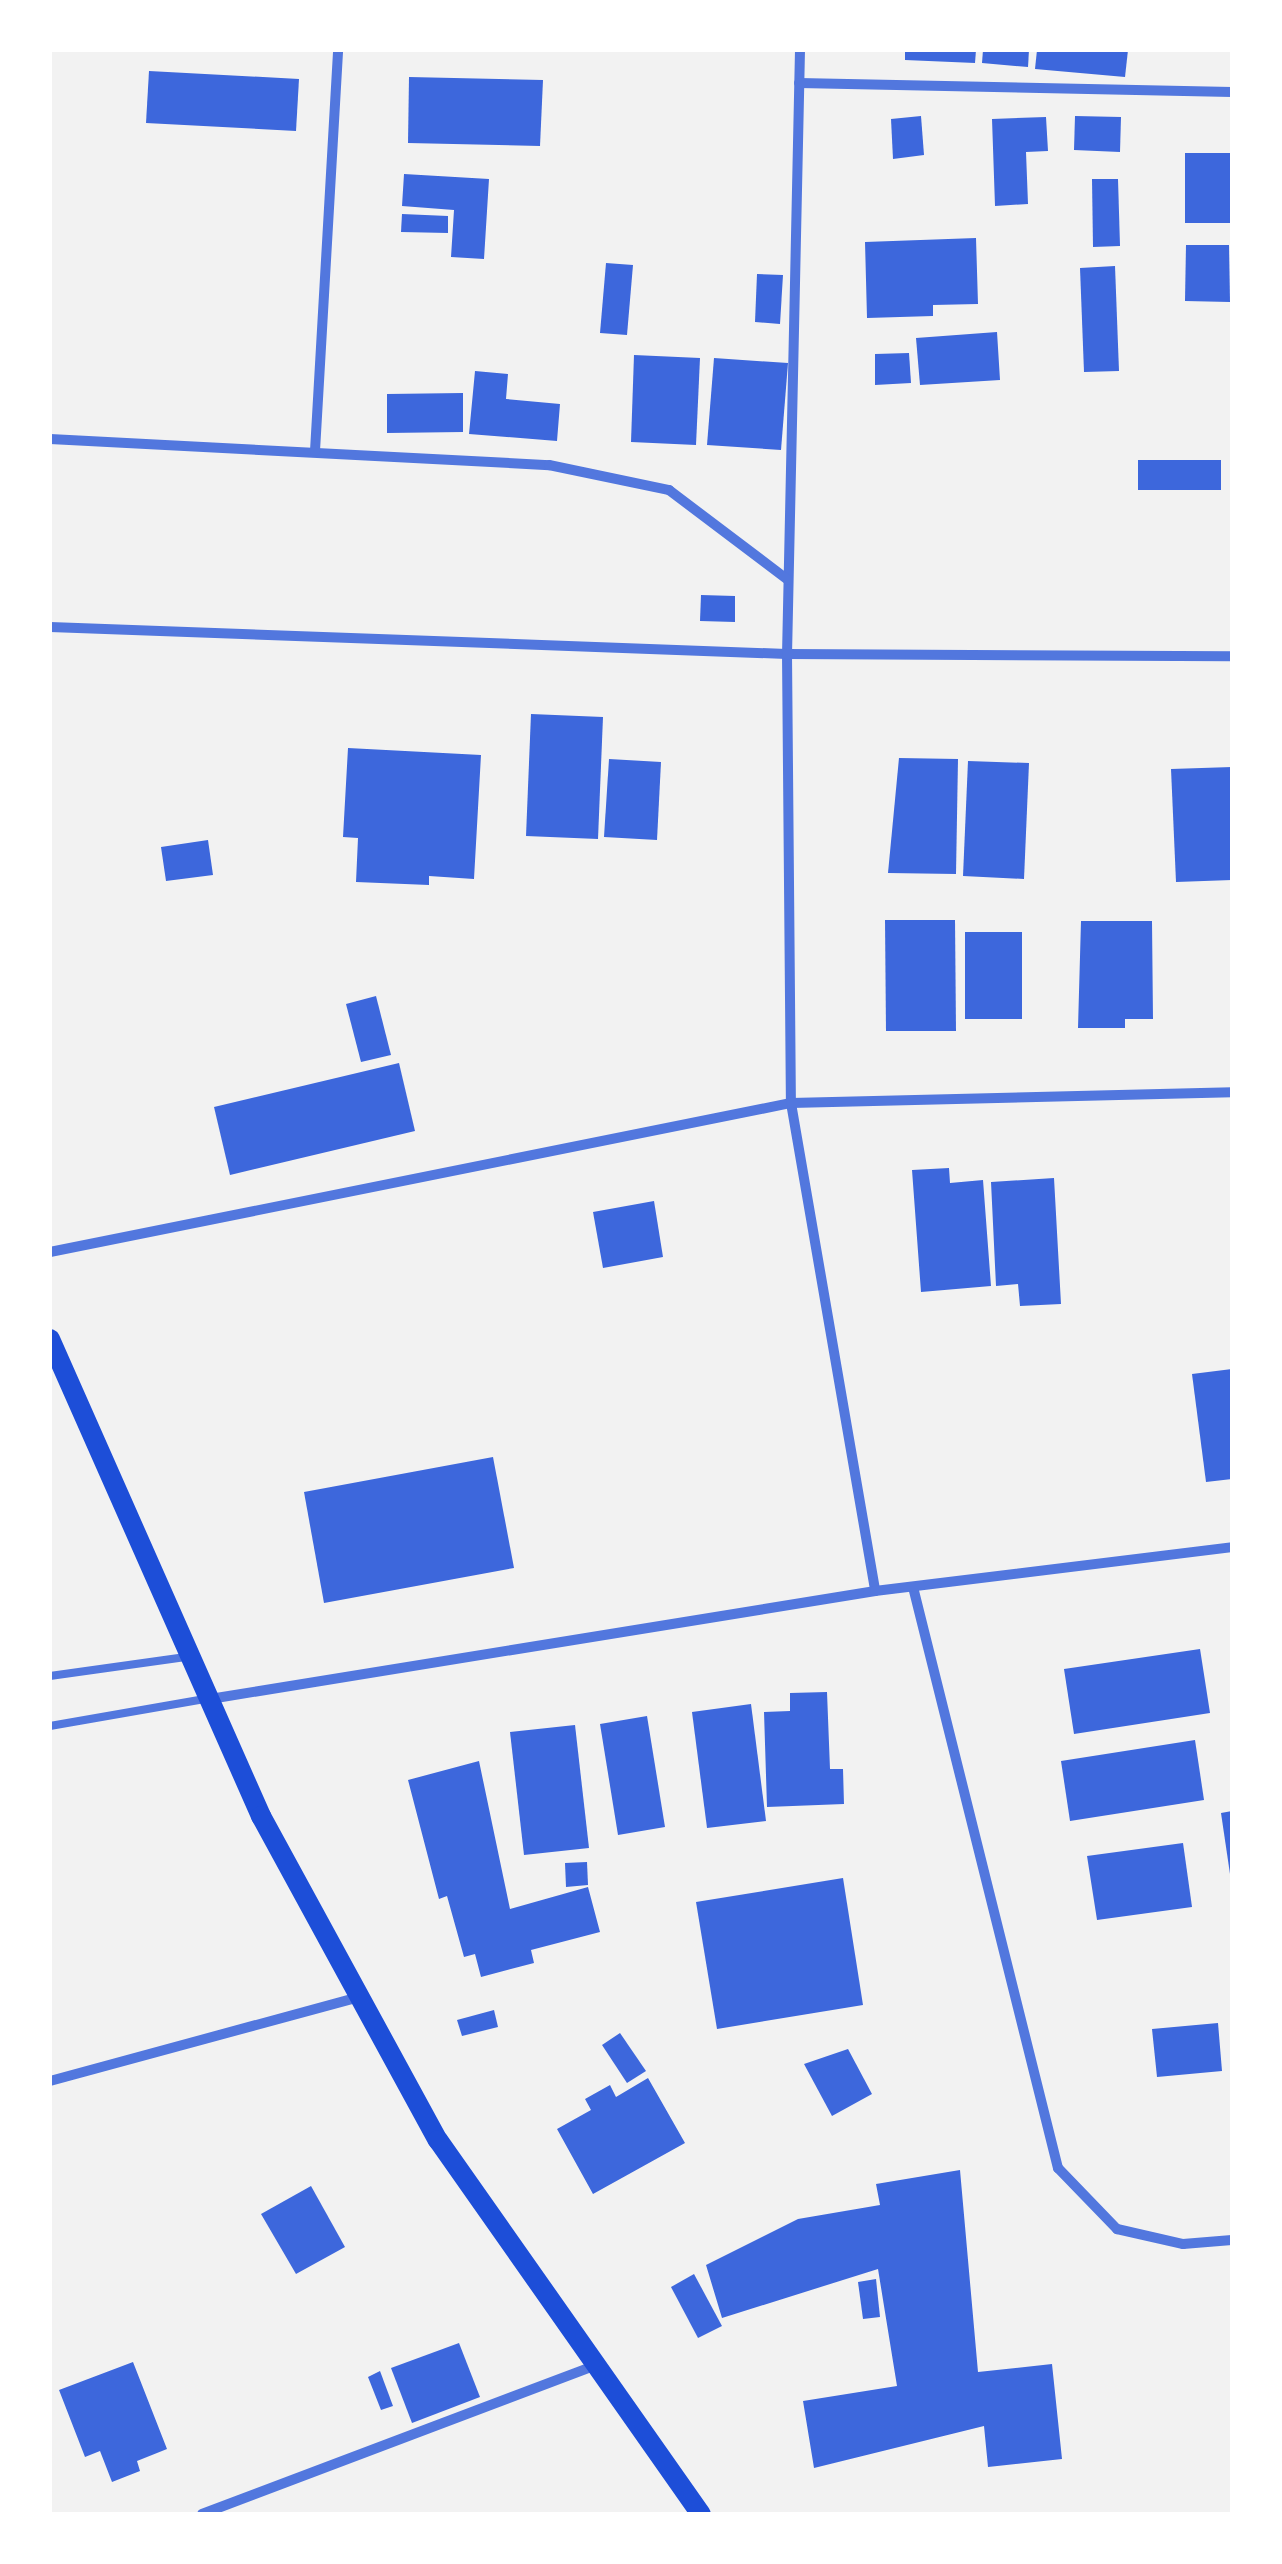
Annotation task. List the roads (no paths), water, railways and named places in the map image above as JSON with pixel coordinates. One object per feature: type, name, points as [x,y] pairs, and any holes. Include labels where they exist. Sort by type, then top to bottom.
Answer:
[{"type":"main road","points":[[50,1339],[261,1816],[438,2140],[701,2514]]},
{"type":"street","points":[[315,450],[338,50]]},
{"type":"street","points":[[800,50],[787,654],[790,1103],[875,1591]]},
{"type":"street","points":[[799,83],[1232,92]]},
{"type":"street","points":[[50,439],[315,450],[550,466],[669,490],[788,580]]},
{"type":"street","points":[[50,627],[787,654],[1232,656]]},
{"type":"street","points":[[50,1252],[790,1103],[1232,1092]]},
{"type":"street","points":[[210,1698],[875,1591],[1232,1547]]},
{"type":"street","points":[[913,1587],[1058,2168],[1118,2228],[1183,2244],[1232,2240]]},
{"type":"street","points":[[50,2081],[359,1997]]},
{"type":"street","points":[[202,2514],[598,2365]]},
{"type":"lane","points":[[50,1676],[191,1656]]},
{"type":"lane","points":[[50,1726],[210,1698]]}]
